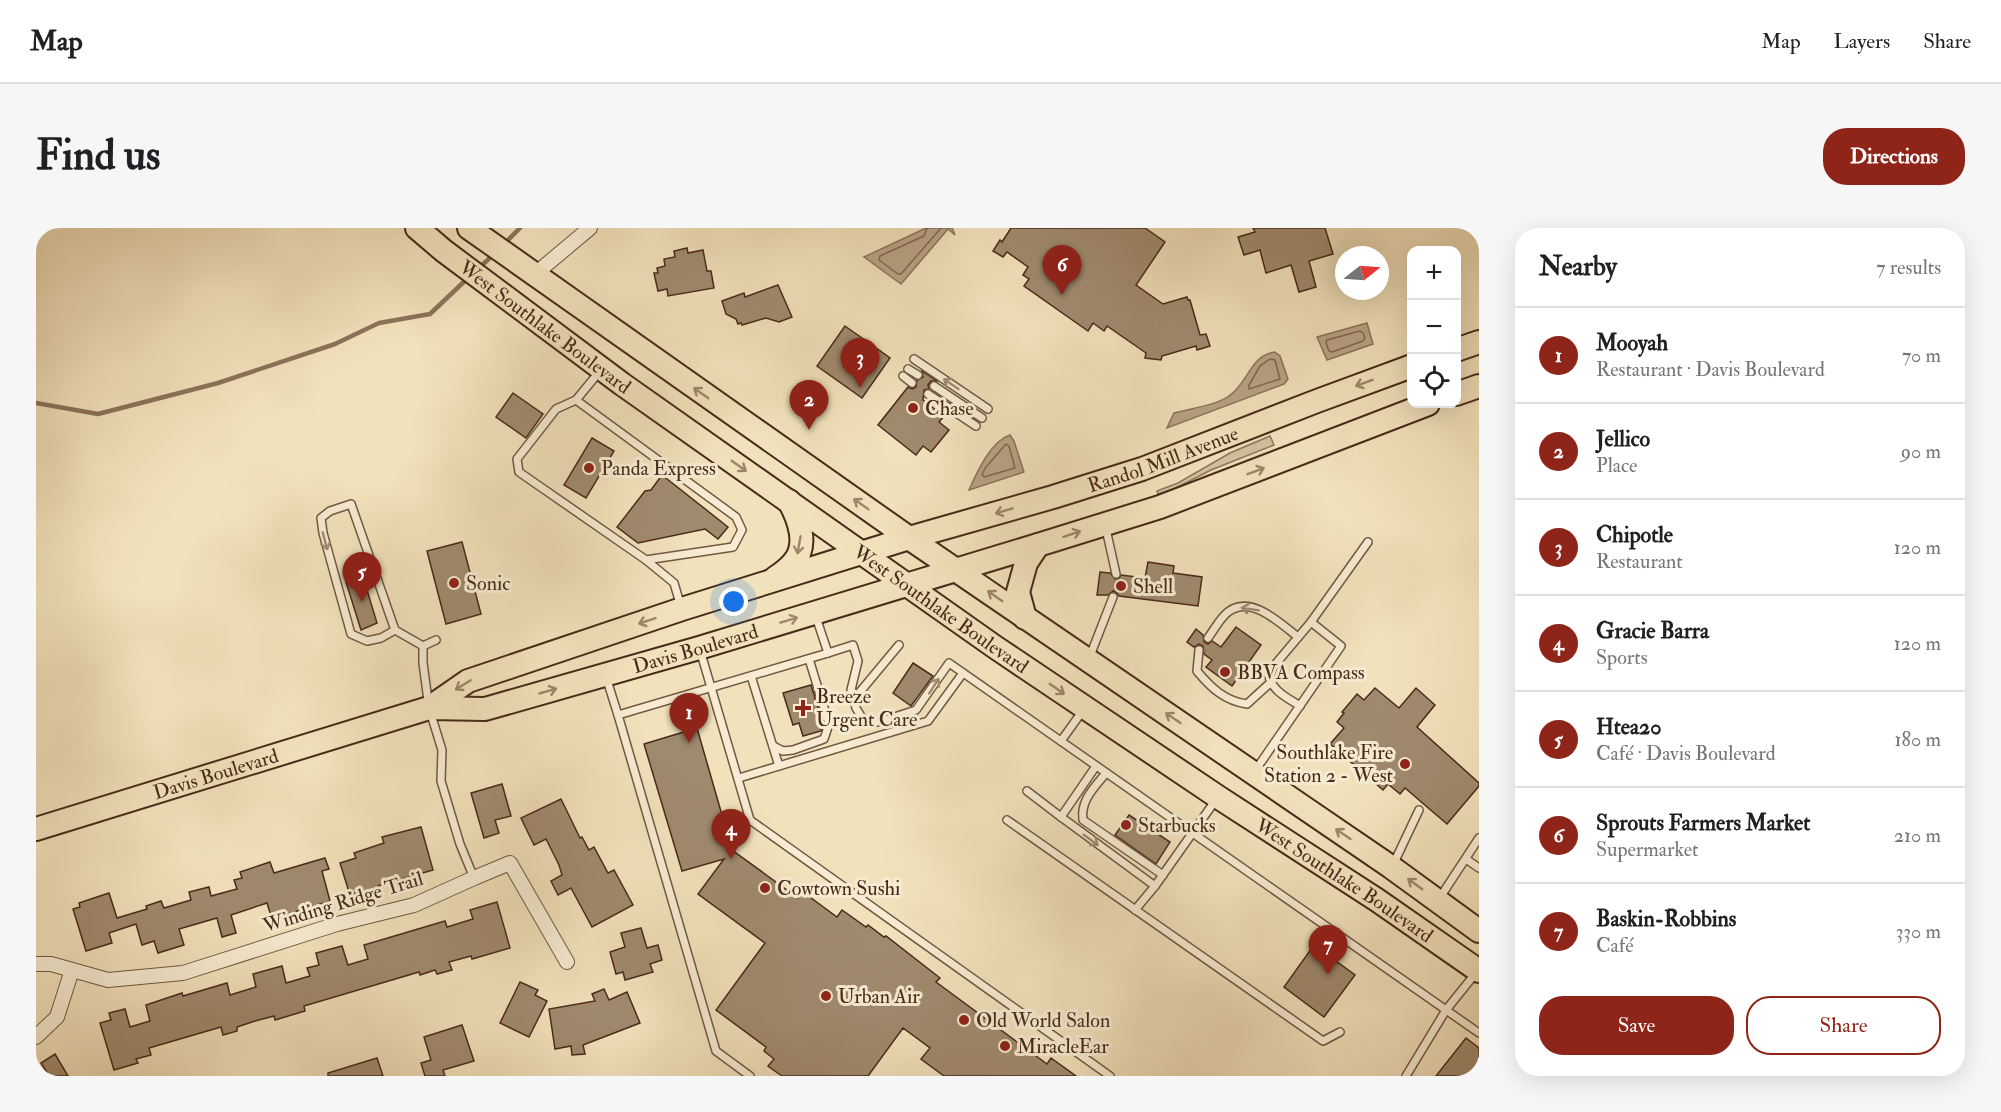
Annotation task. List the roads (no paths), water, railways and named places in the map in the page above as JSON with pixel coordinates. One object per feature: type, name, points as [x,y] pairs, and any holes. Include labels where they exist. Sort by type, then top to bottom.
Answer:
[{"type":"main road","name":"West Southlake Boulevard","points":[[417,228],[444,251],[602,369],[906,584],[1085,708],[1377,900],[1479,970]]},
{"type":"main road","name":"West Southlake Boulevard","points":[[472,231],[909,538],[1391,867],[1479,931]]},
{"type":"main road","points":[[1461,349],[1479,342]]},
{"type":"main road","name":"Randol Mill Avenue","points":[[909,538],[1142,469],[1317,400],[1407,368]]},
{"type":"main road","points":[[1461,392],[1479,386]]},
{"type":"main road","points":[[956,569],[1160,507],[1418,408]]},
{"type":"main road","points":[[771,582],[794,562],[801,548],[801,531],[797,515],[788,500]]},
{"type":"main road","name":"Davis Boulevard","points":[[36,829],[429,708],[468,681],[682,609],[909,538]]},
{"type":"main road","points":[[1025,618],[1018,592],[1026,564],[1038,545]]},
{"type":"main road","name":"Davis Boulevard","points":[[429,708],[485,709],[699,648],[956,569]]},
{"type":"main road","points":[[1377,900],[1391,867]]},
{"type":"street","points":[[529,271],[590,228]]},
{"type":"street","name":"Winding Ridge Trail","points":[[36,964],[51,964],[108,980],[183,972],[338,924],[414,905],[510,863],[567,962]]},
{"type":"street","points":[[36,1037],[57,1017],[72,970]]},
{"type":"lane","points":[[914,359],[988,409]]},
{"type":"lane","points":[[602,369],[576,400],[556,409],[517,459],[519,472],[646,560],[674,584],[682,609]]},
{"type":"lane","points":[[908,369],[918,375]]},
{"type":"lane","points":[[903,376],[912,383]]},
{"type":"lane","points":[[934,386],[982,418]]},
{"type":"lane","points":[[928,394],[976,426]]},
{"type":"lane","points":[[576,400],[736,518],[742,530],[733,547],[646,560]]},
{"type":"lane","points":[[395,630],[381,638],[367,641],[351,634],[323,532],[321,518],[330,511],[351,504],[395,630],[423,646]]},
{"type":"lane","points":[[1105,523],[1116,574]]},
{"type":"lane","points":[[1300,706],[1270,683],[1269,676],[1368,542]]},
{"type":"lane","points":[[1089,661],[1113,597]]},
{"type":"lane","points":[[1208,638],[1228,612],[1249,606],[1257,608],[1298,637]]},
{"type":"lane","points":[[815,612],[828,653]]},
{"type":"lane","points":[[1253,773],[1341,646],[1311,622]]},
{"type":"lane","points":[[423,646],[436,640]]},
{"type":"lane","points":[[618,715],[853,645],[858,661],[851,690],[856,708],[862,718],[871,723],[882,722],[916,710],[948,663],[1479,1033]]},
{"type":"lane","points":[[854,699],[899,645]]},
{"type":"lane","points":[[423,646],[429,708],[442,750],[441,781],[460,844],[474,878]]},
{"type":"lane","points":[[699,648],[740,778],[750,820],[1110,1076]]},
{"type":"lane","points":[[1199,650],[1197,671],[1217,693],[1234,702],[1248,704],[1270,683]]},
{"type":"lane","points":[[773,746],[783,751],[793,750],[824,739],[829,724],[809,659]]},
{"type":"lane","points":[[740,778],[928,721],[963,672]]},
{"type":"lane","points":[[606,675],[716,1051],[750,1076]]},
{"type":"lane","points":[[751,676],[779,766]]},
{"type":"lane","points":[[1061,741],[1085,708]]},
{"type":"lane","points":[[1061,817],[1096,766]]},
{"type":"lane","points":[[1106,773],[1086,798],[1081,810],[1083,820],[1163,874]]},
{"type":"lane","points":[[1027,791],[1155,886]]},
{"type":"lane","points":[[1135,910],[1155,886],[1218,797]]},
{"type":"lane","points":[[1391,867],[1419,810]]},
{"type":"lane","points":[[1007,820],[1323,1041],[1340,1032]]},
{"type":"lane","points":[[1438,901],[1479,838]]},
{"type":"lane","points":[[1466,859],[1479,868]]},
{"type":"lane","points":[[1406,1076],[1446,1010],[1479,970]]},
{"type":"water","points":[[926,228],[952,228],[955,235],[948,229],[901,284],[864,257]]},
{"type":"water","points":[[1367,323],[1373,344],[1327,360],[1317,337]]},
{"type":"water","points":[[1275,352],[1280,356],[1288,379],[1284,384],[1167,428],[1174,413],[1210,404],[1229,396],[1260,358]]},
{"type":"water","points":[[1010,435],[1024,472],[969,490],[980,466],[991,450],[1003,438]]},
{"type":"waterway","points":[[503,245],[520,228]]},
{"type":"waterway","points":[[479,268],[495,253]]},
{"type":"waterway","points":[[36,403],[98,414],[218,383],[335,344],[379,323],[430,314],[469,277]]},
{"type":"place","name":"Sprouts Farmers Market","points":[[1062,295]]},
{"type":"place","name":"Chipotle","points":[[860,388]]},
{"type":"place","name":"Chase","points":[[913,408]]},
{"type":"place","name":"Jellico","points":[[809,430]]},
{"type":"place","name":"Panda Express","points":[[589,468]]},
{"type":"place","name":"Sonic","points":[[454,583]]},
{"type":"place","name":"Shell","points":[[1121,586]]},
{"type":"place","name":"Htea20","points":[[362,602]]},
{"type":"place","name":"BBVA Compass","points":[[1225,672]]},
{"type":"place","name":"Breeze Urgent Care","points":[[803,708]]},
{"type":"place","name":"Mooyah","points":[[689,743]]},
{"type":"place","name":"Southlake Fire Station 2 - West","points":[[1405,764]]},
{"type":"place","name":"Starbucks","points":[[1126,825]]},
{"type":"place","name":"Gracie Barra","points":[[731,859]]},
{"type":"place","name":"Cowtown Sushi","points":[[765,888]]},
{"type":"place","name":"Baskin-Robbins","points":[[1328,975]]},
{"type":"place","name":"Urban Air","points":[[826,996]]},
{"type":"place","name":"Old World Salon","points":[[964,1020]]},
{"type":"place","name":"MiracleEar","points":[[1005,1046]]}]
